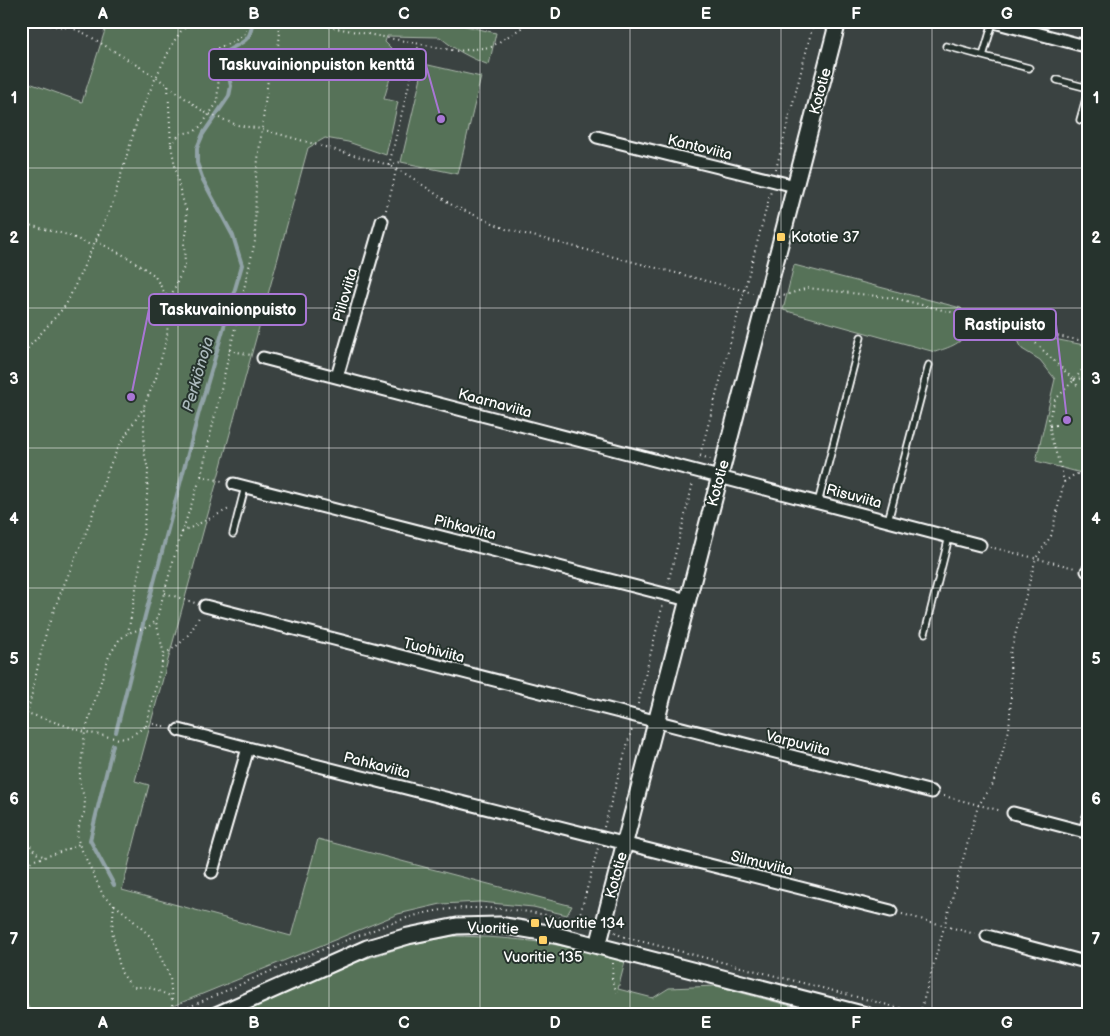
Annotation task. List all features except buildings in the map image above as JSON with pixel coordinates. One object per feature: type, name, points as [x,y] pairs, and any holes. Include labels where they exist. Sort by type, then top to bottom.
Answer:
[{"type":"street","name":"Kototie","points":[[598,946],[838,21]]},
{"type":"street","points":[[991,22],[1089,46]]},
{"type":"street","name":"Kantoviita","points":[[597,137],[795,186]]},
{"type":"street","name":"Piiloviita","points":[[337,377],[382,221]]},
{"type":"street","name":"Kaarnaviita","points":[[263,358],[720,477]]},
{"type":"street","name":"Risuviita","points":[[720,477],[980,545]]},
{"type":"street","name":"Pihkaviita","points":[[240,486],[688,600]]},
{"type":"street","name":"Tuohiviita","points":[[205,606],[656,722]]},
{"type":"street","name":"Varpuviita","points":[[656,722],[932,792]]},
{"type":"street","name":"Pahkaviita","points":[[179,730],[625,844]]},
{"type":"street","points":[[212,872],[248,748]]},
{"type":"street","points":[[1013,813],[1087,832],[1089,817]]},
{"type":"street","name":"Silmuviita","points":[[625,844],[891,911]]},
{"type":"street","name":"Vuoritie","points":[[216,1015],[367,948],[408,936],[457,926],[499,925],[548,933],[858,1014]]},
{"type":"street","points":[[987,936],[1089,963]]},
{"type":"lane","points":[[984,56],[991,22]]},
{"type":"lane","points":[[946,46],[1029,68]]},
{"type":"lane","points":[[1057,80],[1088,88],[1080,120],[1089,122]]},
{"type":"lane","points":[[818,503],[861,337]]},
{"type":"lane","points":[[888,521],[929,365]]},
{"type":"lane","points":[[233,534],[241,504],[240,486]]},
{"type":"lane","points":[[925,633],[949,537]]},
{"type":"path","points":[[36,21],[46,25],[72,28],[86,34],[156,77],[196,107],[211,115],[237,125],[261,129],[389,165],[412,177],[452,205],[506,229],[744,291]]},
{"type":"path","points":[[21,356],[66,306],[112,205],[138,118],[156,77],[172,43],[181,31],[199,21]]},
{"type":"path","points":[[171,145],[180,134],[195,131],[211,115],[217,103],[220,66],[218,48],[233,42],[245,34],[248,21]]},
{"type":"path","points":[[146,726],[164,654],[156,621],[182,532],[201,476],[255,241],[256,176],[269,71],[279,42],[278,21]]},
{"type":"path","points":[[299,21],[457,51],[491,47],[523,27],[527,21]]},
{"type":"path","points":[[1053,21],[1089,29]]},
{"type":"path","points":[[389,165],[419,44]]},
{"type":"path","points":[[414,62],[424,64]]},
{"type":"path","points":[[21,733],[28,713],[34,678],[54,608],[88,527],[112,462],[144,406],[156,378],[167,337],[170,300],[185,265],[186,210],[179,188],[171,145],[168,85]]},
{"type":"path","points":[[389,165],[401,162]]},
{"type":"path","points":[[382,221],[396,169]]},
{"type":"path","points":[[21,223],[68,235],[93,246]]},
{"type":"path","points":[[96,241],[127,257],[154,275],[170,300]]},
{"type":"path","points":[[774,299],[808,288],[894,298],[1020,329],[1089,342]]},
{"type":"path","points":[[1020,329],[1074,380],[1078,387]]},
{"type":"path","points":[[229,350],[263,358]]},
{"type":"path","points":[[920,1013],[978,806],[993,784],[1009,730],[1011,699],[1010,654],[1036,558],[1051,536],[1064,482],[1051,437],[1049,419],[1055,400],[1089,361]]},
{"type":"path","points":[[1074,380],[1089,376]]},
{"type":"path","points":[[128,633],[140,566],[147,497],[148,470],[144,451],[144,406]]},
{"type":"path","points":[[1050,426],[1056,425]]},
{"type":"path","points":[[1083,462],[1083,471]]},
{"type":"path","points":[[1064,482],[1074,475],[1089,470]]},
{"type":"path","points":[[201,476],[240,486]]},
{"type":"path","points":[[182,532],[241,504]]},
{"type":"path","points":[[980,545],[1088,571]]},
{"type":"path","points":[[164,654],[175,648],[190,635],[205,606],[165,593]]},
{"type":"path","points":[[156,621],[148,627],[128,633],[119,640],[109,656],[84,732],[79,781],[85,800],[84,813],[77,834],[78,844],[104,897],[151,937],[170,977],[172,1014],[342,942],[404,918],[442,910],[476,908],[545,916],[612,930],[620,936],[927,1015]]},
{"type":"path","points":[[21,711],[84,732],[119,739],[130,737],[146,726],[154,724],[179,730]]},
{"type":"path","points":[[932,792],[978,806],[1013,813]]},
{"type":"path","points":[[21,834],[36,852],[45,856]]},
{"type":"path","points":[[21,865],[66,851],[78,844]]},
{"type":"path","points":[[114,904],[112,932],[121,972],[132,987],[149,987],[171,996]]},
{"type":"path","points":[[891,911],[945,927],[987,936]]},
{"type":"green space","points":[[108,21],[444,21],[496,33],[489,65],[475,60],[440,37],[387,36],[385,42],[394,51],[396,57],[384,99],[398,102],[386,155],[348,142],[325,138],[308,148],[135,781],[149,785],[122,890],[291,936],[318,839],[572,906],[567,915],[533,907],[480,902],[441,904],[398,914],[151,1015],[32,1015],[21,992],[21,80],[82,102]]},
{"type":"green space","points":[[424,64],[481,77],[458,174],[401,162]]},
{"type":"green space","points":[[794,265],[961,308],[967,322],[966,333],[956,344],[935,352],[783,310]]},
{"type":"green space","points":[[1019,332],[1089,346],[1089,475],[1036,461],[1055,379],[1040,360],[1022,349],[1017,338]]},
{"type":"green space","points":[[453,936],[540,942],[603,955],[625,962],[618,989],[653,998],[669,988],[716,986],[825,1015],[236,1015],[349,964],[413,944]]},
{"type":"waterway","name":"Perkiönoja","points":[[116,732],[199,412],[242,265],[233,236],[203,180],[197,163],[197,148],[203,134],[229,96],[231,86],[223,54],[247,39],[252,21]]},
{"type":"waterway","name":"Perkiönoja","points":[[113,745],[90,840],[114,885]]},
{"type":"place","name":"Taskuvainionpuiston kenttä","points":[[441,119]]},
{"type":"place","name":"Kototie 37","points":[[781,237]]},
{"type":"place","name":"Taskuvainionpuisto","points":[[131,397]]},
{"type":"place","name":"Rastipuisto","points":[[1067,420]]},
{"type":"place","name":"Vuoritie 134","points":[[535,923]]},
{"type":"place","name":"Vuoritie 135","points":[[543,940]]}]
